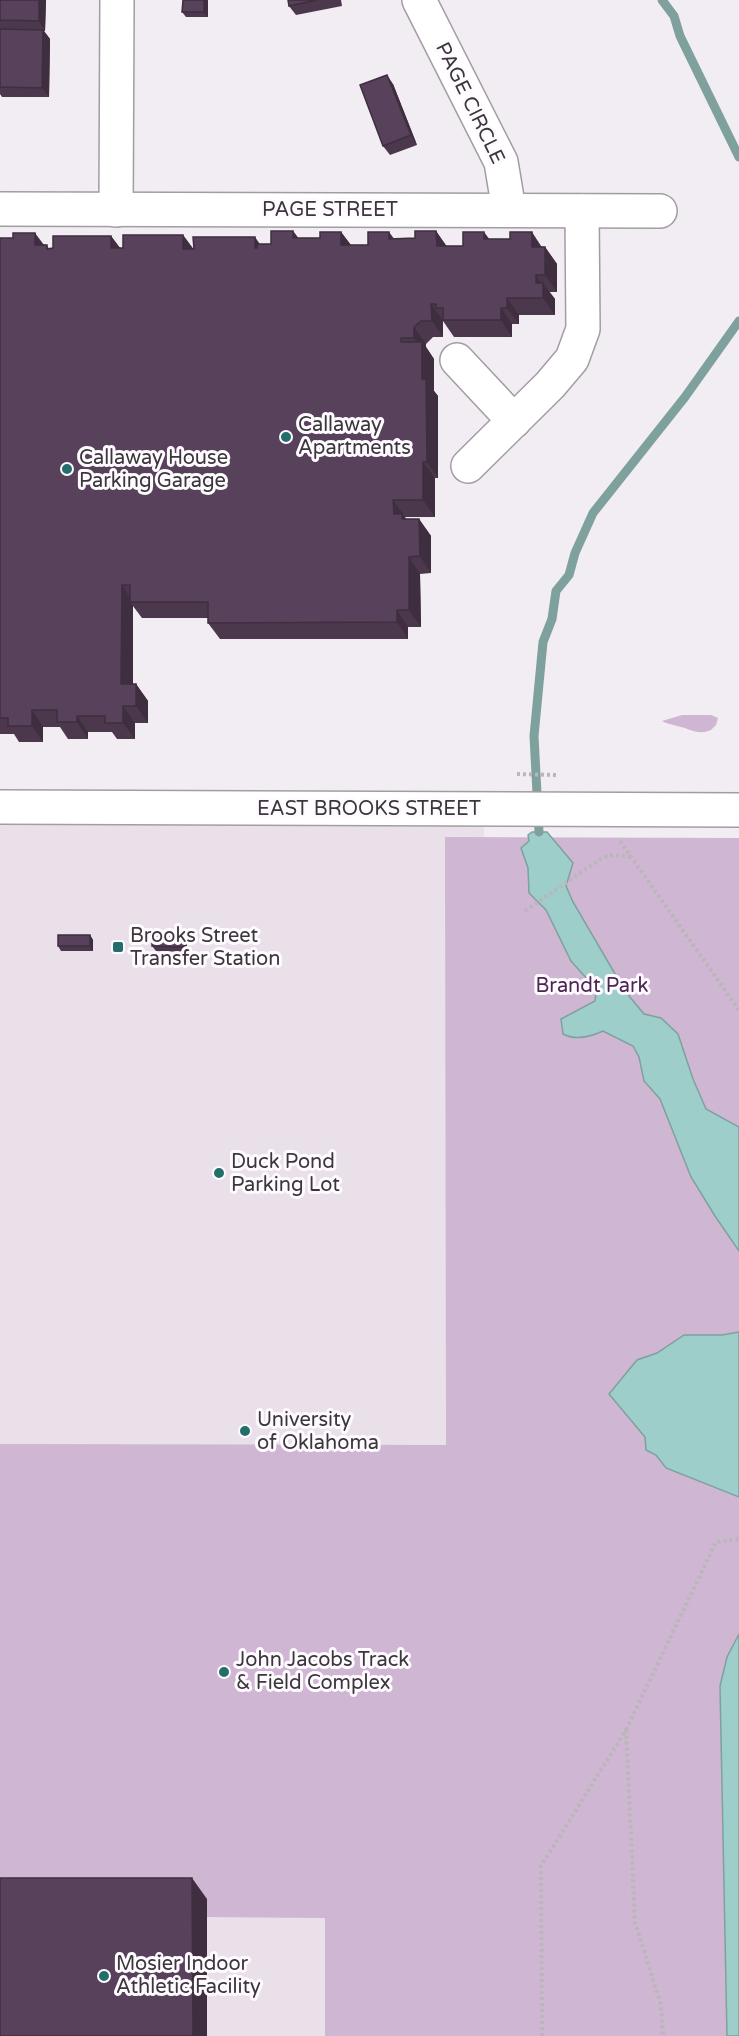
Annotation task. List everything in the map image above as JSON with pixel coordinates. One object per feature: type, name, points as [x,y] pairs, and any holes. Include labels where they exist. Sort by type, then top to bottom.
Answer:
[{"type":"street","points":[[95,218],[117,0]]},
{"type":"street","name":"PAGE CIRCLE","points":[[419,0],[501,162],[509,210]]},
{"type":"street","name":"PAGE STREET","points":[[0,209],[95,218],[509,210],[660,211]]},
{"type":"street","points":[[468,466],[550,385],[572,359],[583,329],[582,211]]},
{"type":"street","points":[[457,360],[514,421]]},
{"type":"street","name":"EAST BROOKS STREET","points":[[0,807],[739,810]]},
{"type":"path","points":[[517,774],[556,775]]},
{"type":"path","points":[[616,835],[739,1010]]},
{"type":"path","points":[[525,911],[585,867],[610,855],[631,857]]},
{"type":"path","points":[[542,2036],[541,1866],[626,1730],[716,1542],[739,1539]]},
{"type":"path","points":[[626,1730],[635,1922],[661,2005],[663,2036]]},
{"type":"shaded area","name":"University of Oklahoma","points":[[484,823],[495,2036],[0,2036],[0,825]]},
{"type":"shaded area","points":[[532,832],[547,832],[573,863],[566,886],[573,902],[625,991],[644,1014],[661,1018],[678,1034],[706,1109],[739,1127],[739,1251],[691,1177],[660,1099],[644,1081],[639,1057],[633,1046],[603,1031],[583,1037],[563,1034],[561,1019],[595,1001],[596,993],[571,961],[546,910],[529,893],[528,868],[521,848],[529,841],[528,835]]},
{"type":"shaded area","points":[[739,1332],[739,1497],[666,1468],[656,1455],[646,1450],[645,1437],[609,1394],[637,1360],[657,1353],[684,1335],[722,1335]]},
{"type":"shaded area","points":[[739,1634],[739,2036],[727,2036],[720,1686],[727,1657]]},
{"type":"green space","points":[[682,715],[711,715],[718,718],[716,725],[706,732],[693,731],[662,721]]},
{"type":"green space","name":"Brandt Park","points":[[445,837],[739,838],[739,2036],[325,2036],[325,1918],[207,1917],[0,1899],[0,1444],[446,1445]]},
{"type":"building","points":[[0,0],[39,0],[39,21],[0,20]]},
{"type":"building","points":[[183,0],[204,0],[204,12],[182,12]]},
{"type":"building","points":[[288,0],[317,0],[289,6]]},
{"type":"building","points":[[0,29],[43,30],[42,88],[0,87]]},
{"type":"building","points":[[387,75],[411,135],[383,146],[360,85]]},
{"type":"building","name":"Callaway Apartments","points":[[271,231],[293,231],[293,238],[320,238],[320,232],[341,232],[341,245],[368,245],[368,232],[389,232],[389,239],[415,238],[415,231],[436,231],[437,246],[463,246],[463,232],[484,232],[484,239],[510,239],[510,232],[532,232],[532,247],[545,247],[545,275],[536,275],[536,283],[543,283],[543,298],[507,298],[507,308],[501,308],[501,320],[443,320],[443,308],[436,308],[436,304],[431,304],[432,321],[421,321],[414,327],[414,338],[401,338],[401,342],[422,342],[422,379],[426,379],[427,462],[423,462],[423,500],[393,500],[394,514],[402,514],[402,519],[419,519],[420,556],[409,557],[409,610],[397,610],[397,622],[208,623],[208,602],[130,602],[130,585],[122,585],[121,684],[136,684],[136,706],[123,706],[123,723],[105,723],[105,716],[77,716],[77,722],[57,722],[57,710],[32,710],[32,726],[8,726],[8,718],[0,718],[0,238],[13,238],[13,233],[35,233],[35,245],[47,245],[47,249],[53,248],[53,236],[111,236],[111,248],[123,248],[123,235],[183,235],[183,249],[194,249],[193,237],[255,237],[255,248],[257,248],[257,244],[271,244]]},
{"type":"building","points":[[58,935],[90,935],[90,946],[58,946]]},
{"type":"building","points":[[152,936],[184,936],[184,947],[152,946]]},
{"type":"building","name":"Mosier Indoor Athletic Facility","points":[[0,1878],[192,1878],[193,2036],[0,2036]]},
{"type":"waterway","points":[[662,0],[674,16],[680,36],[739,157]]},
{"type":"waterway","points":[[539,832],[534,736],[543,642],[552,619],[556,591],[569,575],[575,553],[593,513],[685,397],[739,321]]},
{"type":"place","name":"Callaway Apartments","points":[[286,437]]},
{"type":"place","name":"Callaway House Parking Garage","points":[[67,469]]},
{"type":"place","name":"Brooks Street Transfer Station","points":[[118,947]]},
{"type":"place","name":"Duck Pond Parking Lot","points":[[219,1173]]},
{"type":"place","name":"University of Oklahoma","points":[[245,1431]]},
{"type":"place","name":"John Jacobs Track & Field Complex","points":[[224,1672]]},
{"type":"place","name":"Mosier Indoor Athletic Facility","points":[[104,1976]]}]
